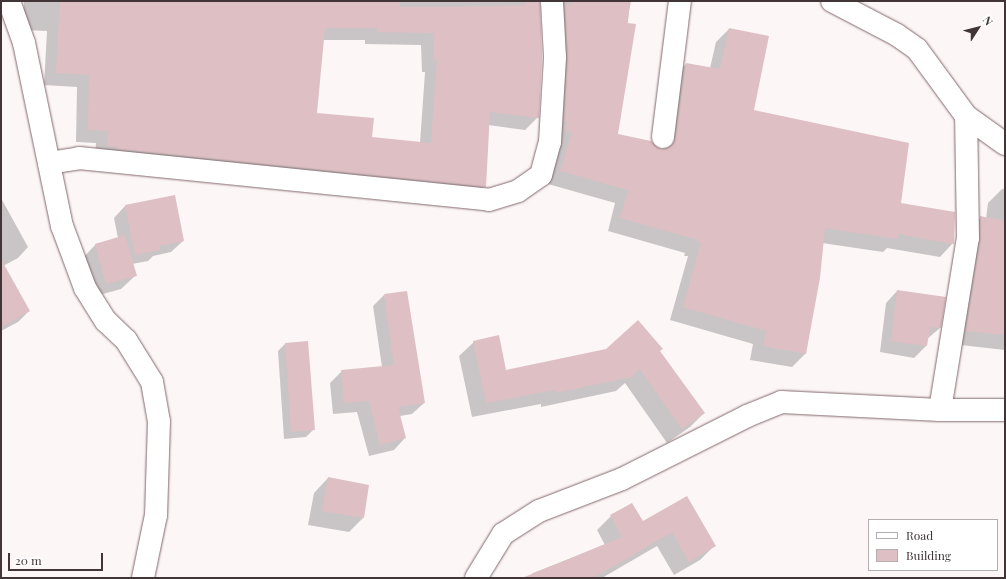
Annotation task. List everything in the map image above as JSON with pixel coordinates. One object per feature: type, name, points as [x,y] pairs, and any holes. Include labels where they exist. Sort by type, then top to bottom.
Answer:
[{"type":"street","points":[[9,1],[24,43],[62,226],[85,288],[106,321],[126,340],[152,382],[159,421],[156,515],[144,578]]},
{"type":"street","points":[[49,163],[79,158],[490,200],[518,191],[540,175],[550,142],[555,57],[552,1]]},
{"type":"street","points":[[663,137],[680,1]]},
{"type":"street","points":[[832,1],[897,35],[917,49],[966,116],[1005,144]]},
{"type":"street","points":[[940,410],[968,238],[966,116]]},
{"type":"street","points":[[476,578],[503,534],[539,511],[622,480],[747,416],[781,402],[940,410],[1005,410]]},
{"type":"building","points":[[60,1],[400,1],[400,7],[456,7],[525,5],[526,1],[540,1],[542,57],[539,118],[490,112],[486,187],[117,149],[118,147],[107,146],[108,131],[88,130],[89,75],[56,73]],"holes":[[[325,28],[377,28],[377,32],[434,33],[434,60],[437,60],[431,143],[372,137],[374,118],[317,113]]]},
{"type":"building","points":[[571,1],[631,1],[627,23],[636,24],[618,134],[651,141],[661,149],[668,148],[675,139],[686,63],[720,69],[729,28],[769,36],[754,110],[909,143],[901,203],[955,212],[954,244],[898,234],[897,239],[825,228],[820,278],[806,354],[763,346],[766,331],[683,307],[701,243],[697,242],[698,240],[620,218],[628,190],[560,171],[572,132],[566,131],[567,121],[564,121],[567,58],[565,4],[571,5]]},
{"type":"building","points":[[175,195],[184,241],[159,246],[160,250],[135,255],[125,205]]},
{"type":"building","points":[[980,216],[1005,221],[1005,335],[966,331],[980,240]]},
{"type":"building","points":[[125,235],[137,276],[106,284],[95,244]]},
{"type":"building","points":[[1,259],[30,311],[1,327]]},
{"type":"building","points":[[897,290],[946,297],[941,328],[930,327],[927,346],[891,341]]},
{"type":"building","points":[[407,291],[425,403],[398,407],[406,438],[380,445],[369,401],[344,403],[341,370],[394,365],[384,294]]},
{"type":"building","points":[[638,320],[663,349],[660,351],[705,413],[682,429],[640,369],[631,377],[555,393],[555,390],[486,403],[473,341],[499,335],[506,370],[606,349]]},
{"type":"building","points":[[308,341],[315,430],[291,432],[285,343]]},
{"type":"building","points":[[328,477],[369,485],[364,518],[322,511]]},
{"type":"building","points":[[687,496],[716,546],[689,562],[672,532],[593,578],[522,578],[622,537],[610,515],[632,503],[643,521]]}]
